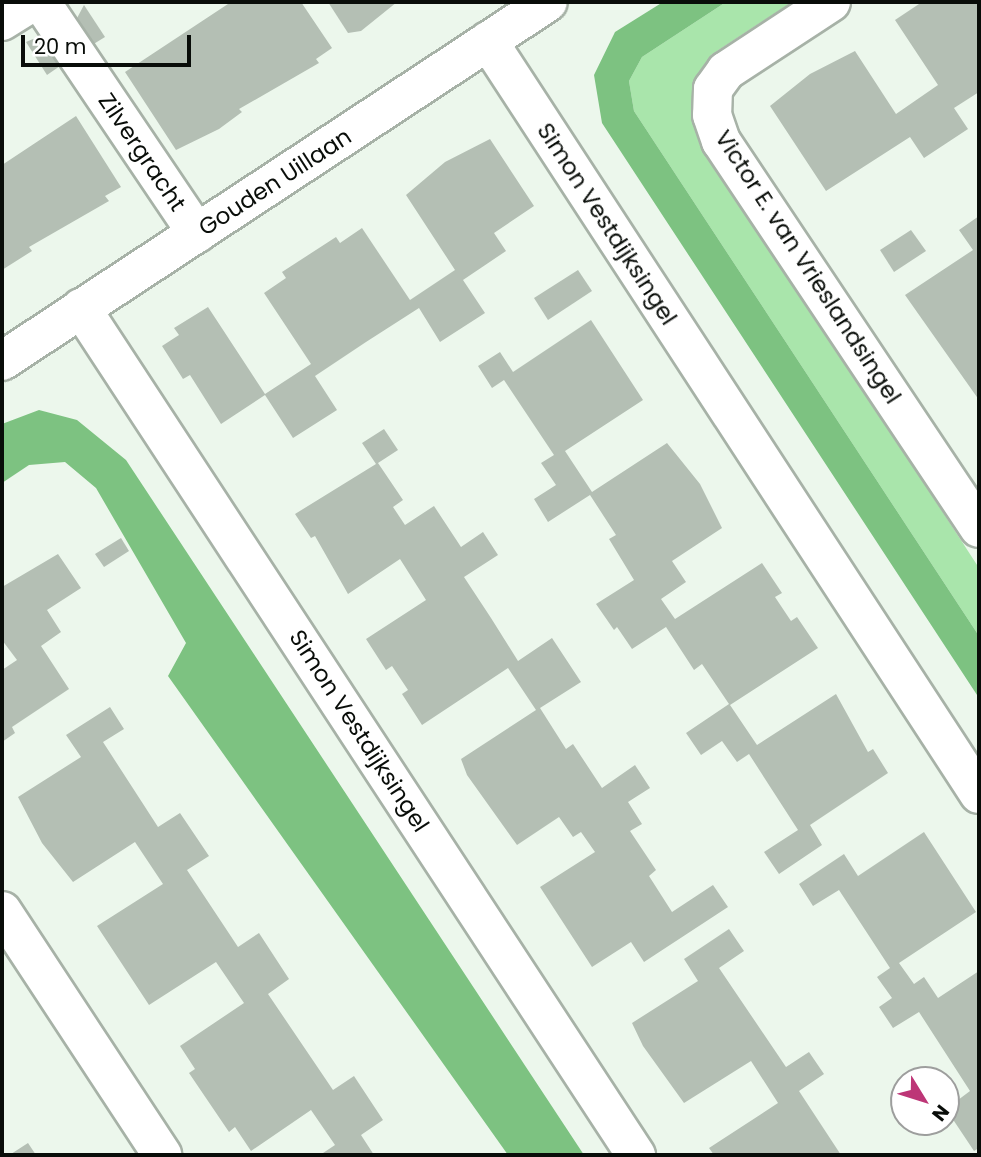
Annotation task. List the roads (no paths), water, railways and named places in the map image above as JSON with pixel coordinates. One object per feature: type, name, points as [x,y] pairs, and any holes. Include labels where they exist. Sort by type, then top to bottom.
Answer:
[{"type":"street","points":[[2,21],[32,2]]},
{"type":"street","name":"Zilvergracht","points":[[41,2],[197,233]]},
{"type":"street","name":"Gouden Uillaan","points":[[2,361],[548,2]]},
{"type":"street","name":"Victor E. van Vrieslandsingel","points":[[831,2],[726,71],[713,89],[712,115],[722,141],[979,528]]},
{"type":"street","name":"Simon Vestdijksingel","points":[[488,41],[979,794]]},
{"type":"street","name":"Simon Vestdijksingel","points":[[81,308],[636,1155]]},
{"type":"street","points":[[2,911],[162,1155]]}]
